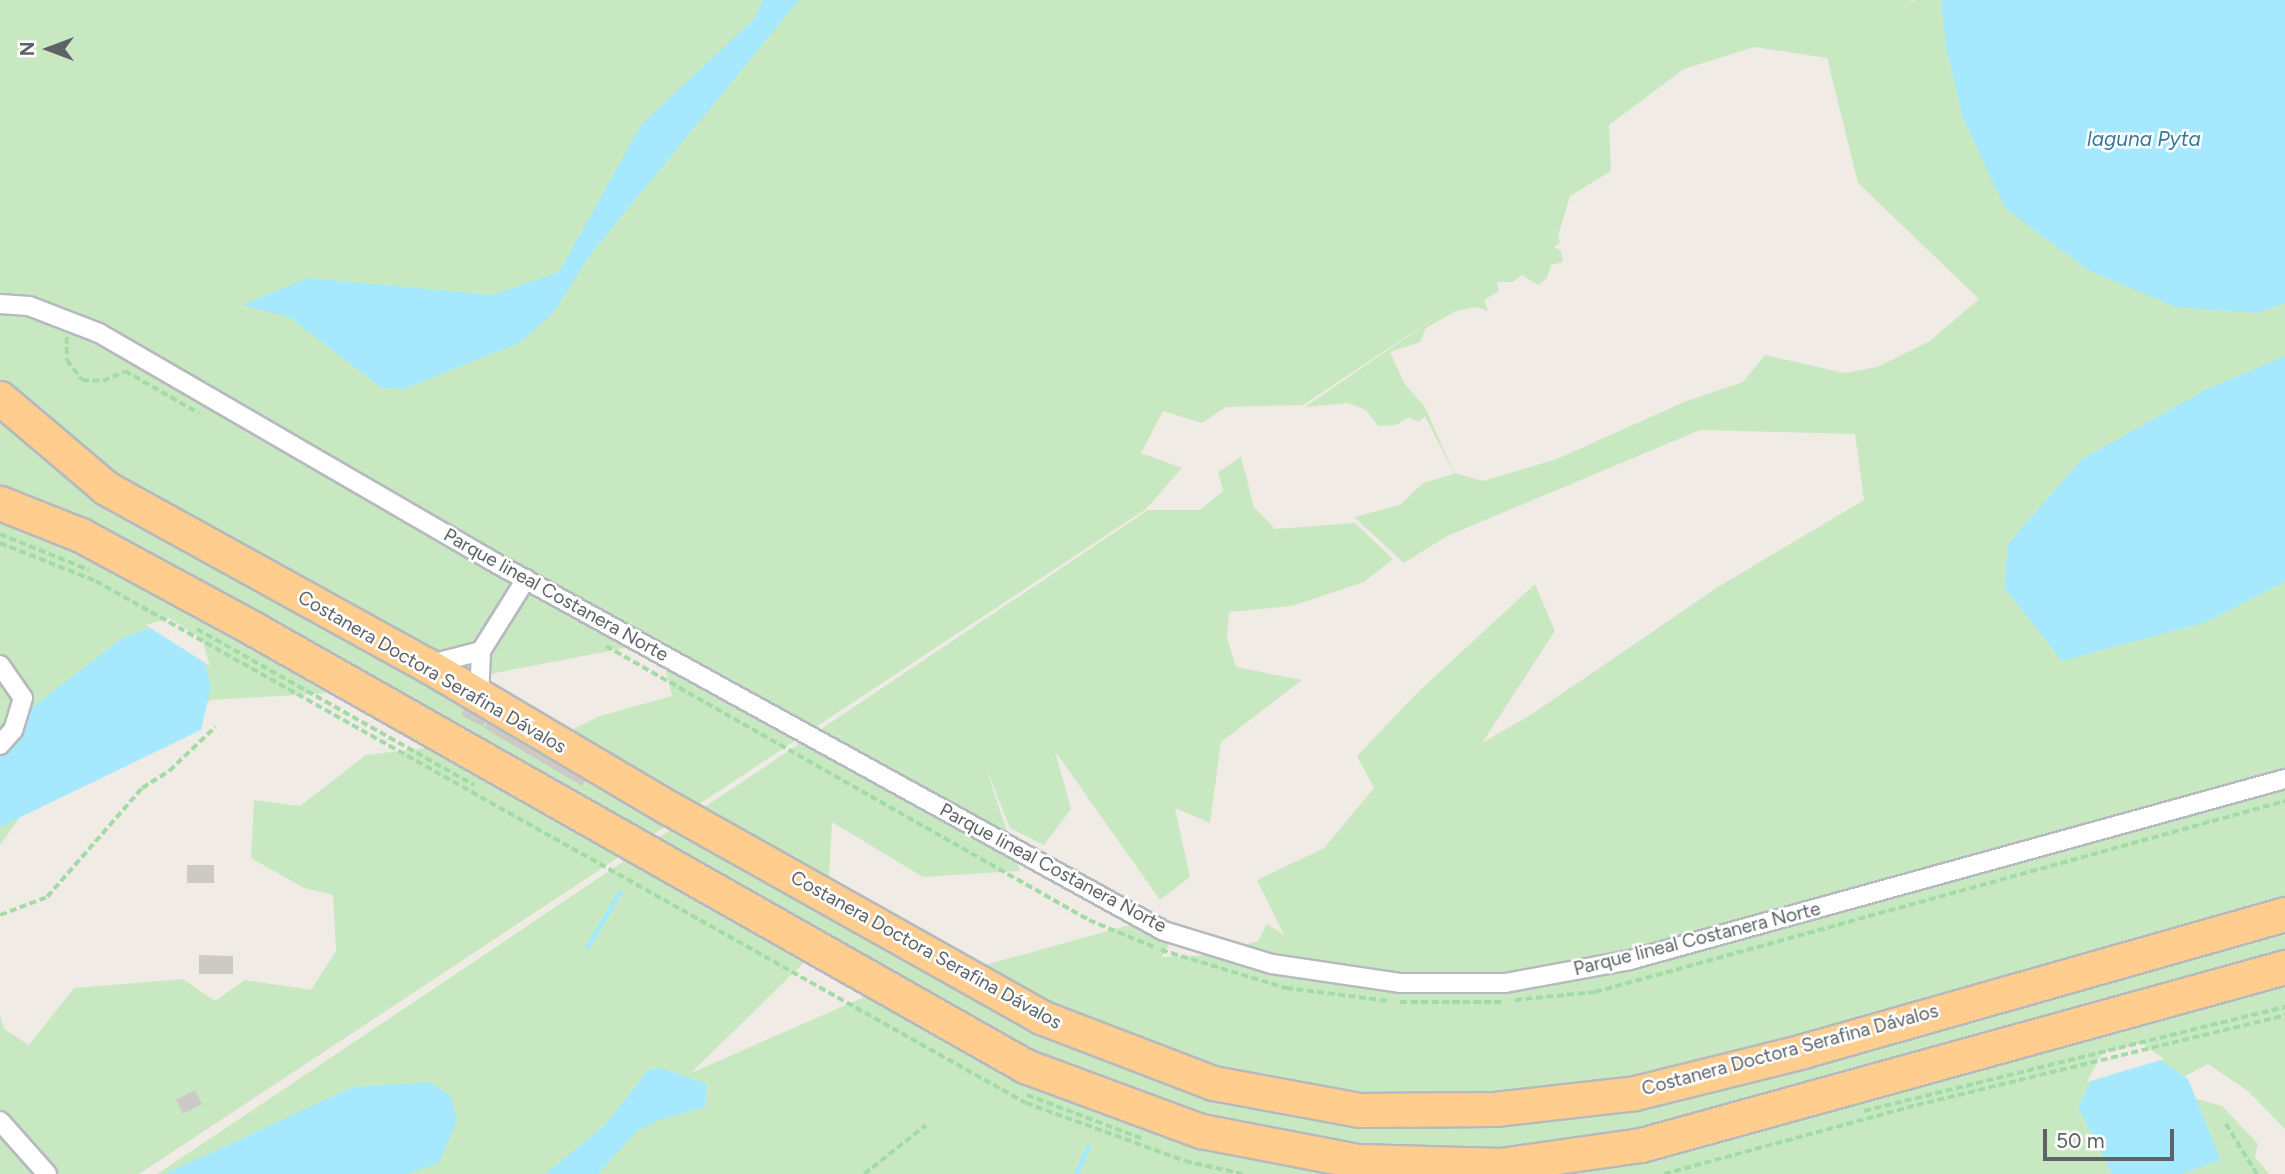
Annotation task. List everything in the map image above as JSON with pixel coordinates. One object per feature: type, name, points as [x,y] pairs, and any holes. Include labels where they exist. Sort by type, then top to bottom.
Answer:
[{"type":"highway","name":"Costanera Doctora Serafina Dávalos","points":[[2,401],[106,488],[427,665],[479,699],[1041,1017],[1213,1083],[1346,1107],[1495,1109],[1635,1093],[1803,1051],[2053,976],[2285,914]]},
{"type":"highway","points":[[0,503],[81,536],[161,595],[254,629],[1025,1066],[1201,1131],[1357,1161],[1500,1165],[1641,1145],[2285,967]]},
{"type":"street","name":"Parque lineal Costanera Norte","points":[[0,304],[29,306],[99,333],[526,579],[1164,931],[1272,964],[1400,983],[1505,983],[1630,960],[2285,779]]},
{"type":"street","points":[[479,699],[481,651],[526,579]]},
{"type":"street","points":[[427,665],[481,651]]},
{"type":"street","points":[[0,665],[23,698],[13,730],[0,745]]},
{"type":"street","points":[[0,1121],[47,1174]]},
{"type":"path","points":[[71,322],[67,360],[82,380],[103,381],[125,371],[208,418]]},
{"type":"path","points":[[0,534],[86,569],[161,595]]},
{"type":"path","points":[[0,543],[96,581],[245,662],[1026,1103],[1185,1161],[1242,1174]]},
{"type":"path","points":[[600,642],[1088,920],[1180,958],[1286,988],[1402,1002],[1490,1003],[1595,992],[2285,801]]},
{"type":"path","points":[[0,915],[47,897],[142,788],[169,771],[215,727]]},
{"type":"path","points":[[1840,1118],[2285,1007]]},
{"type":"path","points":[[1664,1174],[2075,1066],[2285,1015]]},
{"type":"path","points":[[2226,1124],[2257,1174]]},
{"type":"path","points":[[864,1174],[926,1125]]},
{"type":"green space","points":[[0,0],[1913,0],[1903,8],[1915,0],[2285,0],[2285,1129],[2248,1091],[2208,1064],[2143,1098],[2186,1096],[2222,1106],[2258,1144],[2255,1157],[2269,1174],[157,1174],[1148,510],[1200,510],[1223,491],[1218,472],[1241,457],[1254,507],[1275,529],[1355,523],[1393,559],[1364,582],[1292,606],[1229,612],[1227,637],[1236,667],[1302,680],[1221,742],[1210,823],[1175,808],[1190,877],[1160,900],[1055,751],[1071,809],[1044,845],[1010,828],[986,768],[1020,871],[923,877],[832,822],[827,911],[942,977],[1147,920],[1177,930],[1162,957],[1211,955],[1258,941],[1267,924],[1284,935],[1257,880],[1324,848],[1374,788],[1357,756],[1417,693],[1535,584],[1555,631],[1482,743],[1532,714],[1718,587],[1864,500],[1855,434],[1700,430],[1447,536],[1404,563],[1354,517],[1400,505],[1423,483],[1454,474],[1425,416],[1419,422],[1409,417],[1396,425],[1378,426],[1366,410],[1348,403],[1305,407],[1449,308],[1303,405],[1226,407],[1202,423],[1163,411],[1141,453],[1182,468],[1146,509],[139,1174],[0,1174],[0,1015],[4,1029],[29,1045],[74,988],[183,979],[215,1001],[245,980],[311,990],[336,951],[333,895],[304,888],[251,858],[254,800],[300,806],[366,755],[433,747],[381,690],[211,700],[131,761],[42,786],[0,845]],"holes":[[[1754,47],[1827,58],[1858,183],[1979,299],[1930,341],[1877,367],[1845,373],[1765,355],[1743,382],[1684,402],[1557,459],[1483,481],[1454,473],[1425,407],[1404,383],[1390,352],[1420,342],[1426,328],[1456,311],[1476,307],[1488,311],[1484,300],[1499,291],[1497,282],[1513,282],[1522,275],[1538,285],[1547,278],[1551,265],[1563,262],[1561,251],[1554,247],[1560,243],[1558,236],[1570,196],[1611,171],[1609,125],[1684,69]],[[630,647],[665,667],[672,696],[600,716],[538,746],[433,685]],[[825,942],[904,987],[864,997],[691,1073]]]},
{"type":"water","points":[[763,0],[799,0],[590,255],[554,312],[519,343],[404,389],[382,388],[289,317],[242,305],[308,278],[493,295],[559,272],[641,125],[755,18]]},
{"type":"water","name":"laguna Pyta","points":[[1941,0],[2285,0],[2285,303],[2257,313],[2176,307],[2088,270],[2005,208],[1963,118],[1946,47]]},
{"type":"water","points":[[2285,356],[2285,582],[2206,622],[2062,661],[2004,587],[2008,544],[2081,460],[2205,390]]},
{"type":"water","points":[[168,622],[199,641],[211,686],[201,730],[0,827],[0,732],[124,637]]},
{"type":"water","points":[[2141,1047],[2188,1079],[2221,1160],[2181,1174],[2112,1174],[2078,1107],[2104,1056]]},
{"type":"water","points":[[661,1068],[707,1084],[705,1107],[659,1120],[637,1131],[598,1174],[545,1174],[604,1126],[648,1070]]},
{"type":"water","points":[[431,1082],[451,1097],[457,1120],[439,1163],[406,1174],[165,1174],[353,1087]]},
{"type":"pier","points":[[169,618],[202,639],[210,666],[146,625]]},
{"type":"pier","points":[[2141,1043],[2164,1059],[2087,1082],[2102,1053]]},
{"type":"building","points":[[464,709],[486,722],[483,727],[461,715]]},
{"type":"building","points":[[487,723],[585,781],[582,786],[484,728]]},
{"type":"building","points":[[187,865],[214,865],[214,883],[187,883]]},
{"type":"building","points":[[199,955],[233,956],[233,974],[199,974]]},
{"type":"building","points":[[195,1090],[202,1104],[183,1114],[176,1100]]},
{"type":"waterway","points":[[587,947],[619,893]]},
{"type":"waterway","points":[[1076,1174],[1088,1147]]}]
